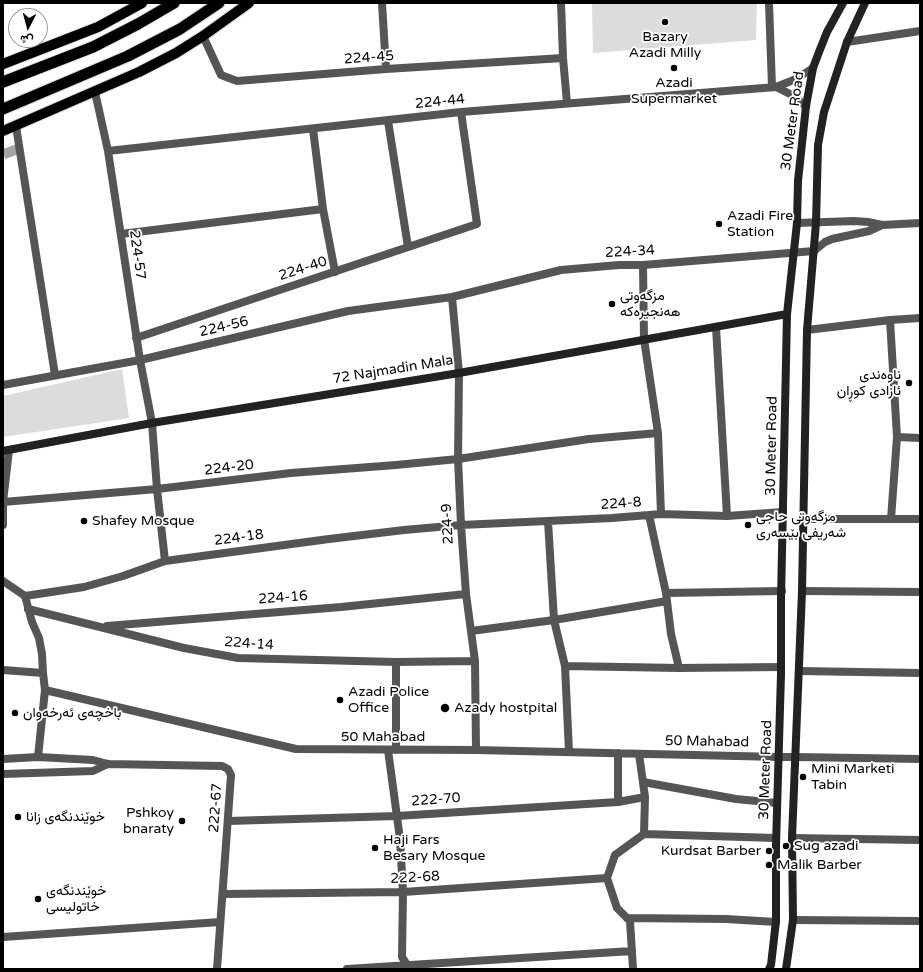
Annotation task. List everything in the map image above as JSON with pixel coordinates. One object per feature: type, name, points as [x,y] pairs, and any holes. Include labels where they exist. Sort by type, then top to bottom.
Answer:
[{"type":"highway","points":[[3,82],[93,47],[138,24],[174,3]]},
{"type":"highway","points":[[3,109],[128,56],[180,29],[219,3]]},
{"type":"main road","points":[[3,64],[98,26],[142,3]]},
{"type":"main road","points":[[3,131],[95,92],[176,53],[203,36],[249,3]]},
{"type":"main road","name":"30 Meter Road","points":[[769,969],[776,922],[776,838],[780,757],[787,314],[794,252],[798,181],[806,106],[813,68],[827,32],[843,3]]},
{"type":"main road","name":"30 Meter Road","points":[[786,969],[793,920],[792,838],[802,591],[807,330],[816,223],[818,145],[824,112],[847,42],[865,3]]},
{"type":"main road","name":"72 Najmadin Mala","points":[[6,451],[152,423],[459,373],[787,314]]},
{"type":"street","points":[[382,3],[386,69]]},
{"type":"street","points":[[561,3],[562,58],[567,103]]},
{"type":"street","points":[[769,3],[774,87],[792,95],[806,106]]},
{"type":"street","points":[[847,42],[920,31]]},
{"type":"street","name":"224-45","points":[[203,36],[221,75],[236,81],[386,69],[562,58]]},
{"type":"street","name":"224-44","points":[[108,151],[461,112],[774,87],[796,79],[813,68]]},
{"type":"street","name":"224-57","points":[[95,92],[108,151],[136,338],[152,423],[157,489],[165,561]]},
{"type":"street","name":"224-40","points":[[136,338],[477,224],[461,112]]},
{"type":"street","points":[[388,121],[408,247]]},
{"type":"street","points":[[16,126],[55,375]]},
{"type":"street","points":[[313,129],[323,209],[335,272]]},
{"type":"street","points":[[121,234],[323,209]]},
{"type":"street","points":[[796,223],[861,221],[882,225],[920,223]]},
{"type":"street","points":[[814,251],[825,242],[869,231],[882,225]]},
{"type":"street","name":"224-34","points":[[452,297],[561,270],[814,251]]},
{"type":"street","points":[[643,265],[644,339],[658,433],[660,514]]},
{"type":"street","name":"224-56","points":[[3,385],[140,360],[348,311],[452,297]]},
{"type":"street","name":"224-9","points":[[452,297],[459,373],[458,458],[461,525],[466,594],[474,661],[476,750]]},
{"type":"street","points":[[807,330],[920,318]]},
{"type":"street","points":[[890,320],[896,437],[891,519]]},
{"type":"street","points":[[716,327],[727,516]]},
{"type":"street","name":"224-20","points":[[3,502],[157,489],[291,473],[458,458],[589,438],[658,433]]},
{"type":"street","points":[[896,437],[920,438]]},
{"type":"street","points":[[3,525],[6,451]]},
{"type":"street","name":"224-8","points":[[461,525],[660,514],[727,516],[784,512]]},
{"type":"street","points":[[649,515],[667,597],[671,634],[680,668]]},
{"type":"street","points":[[803,519],[920,519]]},
{"type":"street","points":[[548,521],[554,620],[565,666],[569,752]]},
{"type":"street","name":"224-18","points":[[25,596],[84,587],[123,576],[165,561],[329,539],[461,525]]},
{"type":"street","points":[[3,581],[25,596],[42,654],[42,673],[46,690],[38,757]]},
{"type":"street","points":[[471,631],[554,620],[667,597],[782,591]]},
{"type":"street","points":[[802,591],[920,592]]},
{"type":"street","name":"224-16","points":[[102,626],[341,607],[466,594]]},
{"type":"street","name":"224-14","points":[[28,608],[184,648],[238,658],[396,662],[474,661]]},
{"type":"street","points":[[396,662],[392,750],[400,839],[402,958],[409,967]]},
{"type":"street","points":[[565,666],[680,668],[781,667]]},
{"type":"street","points":[[3,670],[42,673]]},
{"type":"street","points":[[799,671],[920,673]]},
{"type":"street","name":"50 Mahabad","points":[[46,690],[296,749],[476,750],[920,759]]},
{"type":"street","points":[[618,753],[618,802]]},
{"type":"street","points":[[639,754],[645,797],[644,834]]},
{"type":"street","points":[[3,759],[38,757],[93,760],[108,764]]},
{"type":"street","points":[[3,774],[94,771],[108,764]]},
{"type":"street","name":"222-67","points":[[108,764],[222,766],[228,769],[231,775],[217,969]]},
{"type":"street","points":[[643,782],[777,804]]},
{"type":"street","name":"222-70","points":[[228,821],[397,816],[618,802],[645,797]]},
{"type":"street","points":[[633,969],[630,921],[617,908],[607,878],[615,855],[644,834],[776,838]]},
{"type":"street","points":[[792,838],[920,840]]},
{"type":"street","name":"222-68","points":[[223,894],[402,892],[607,878]]},
{"type":"street","points":[[627,918],[726,919],[776,922]]},
{"type":"street","points":[[793,920],[920,922]]},
{"type":"street","points":[[3,937],[220,922]]},
{"type":"street","points":[[347,969],[409,967],[632,951]]},
{"type":"shaded area","name":"Bazary Azadi Milly","points":[[592,3],[757,3],[756,40],[593,53]]},
{"type":"shaded area","points":[[17,144],[19,154],[5,159],[3,149]]},
{"type":"shaded area","points":[[122,369],[129,418],[3,437],[3,396]]},
{"type":"place","name":"Bazary Azadi Milly","points":[[665,22]]},
{"type":"place","name":"Azadi Supermarket","points":[[674,68]]},
{"type":"place","name":"Azadi Fire Station","points":[[719,224]]},
{"type":"place","name":"مزگەوتی ھەنجیرەکە","points":[[612,304]]},
{"type":"place","name":"ناوەندی ئازادی کوڕان","points":[[909,383]]},
{"type":"place","name":"Shafey Mosque","points":[[84,521]]},
{"type":"place","name":"مزگەوتی حاجی شەریفی بێسەری","points":[[748,525]]},
{"type":"place","name":"Azadi Police Office","points":[[340,700]]},
{"type":"place","name":"Azady hostpital","points":[[445,708]]},
{"type":"place","name":"باخچەی ئەرخەوان","points":[[15,713]]},
{"type":"place","name":"Mini Marketi Tabin","points":[[803,777]]},
{"type":"place","name":"خوێندنگەی زانا","points":[[18,817]]},
{"type":"place","name":"Pshkoy bnaraty","points":[[182,821]]},
{"type":"place","name":"Sug azadi","points":[[786,846]]},
{"type":"place","name":"Haji Fars Besary Mosque","points":[[375,848]]},
{"type":"place","name":"Kurdsat Barber","points":[[769,851]]},
{"type":"place","name":"Malik Barber","points":[[769,865]]},
{"type":"place","name":"خوێندنگەی خاتولیسی","points":[[38,899]]}]
